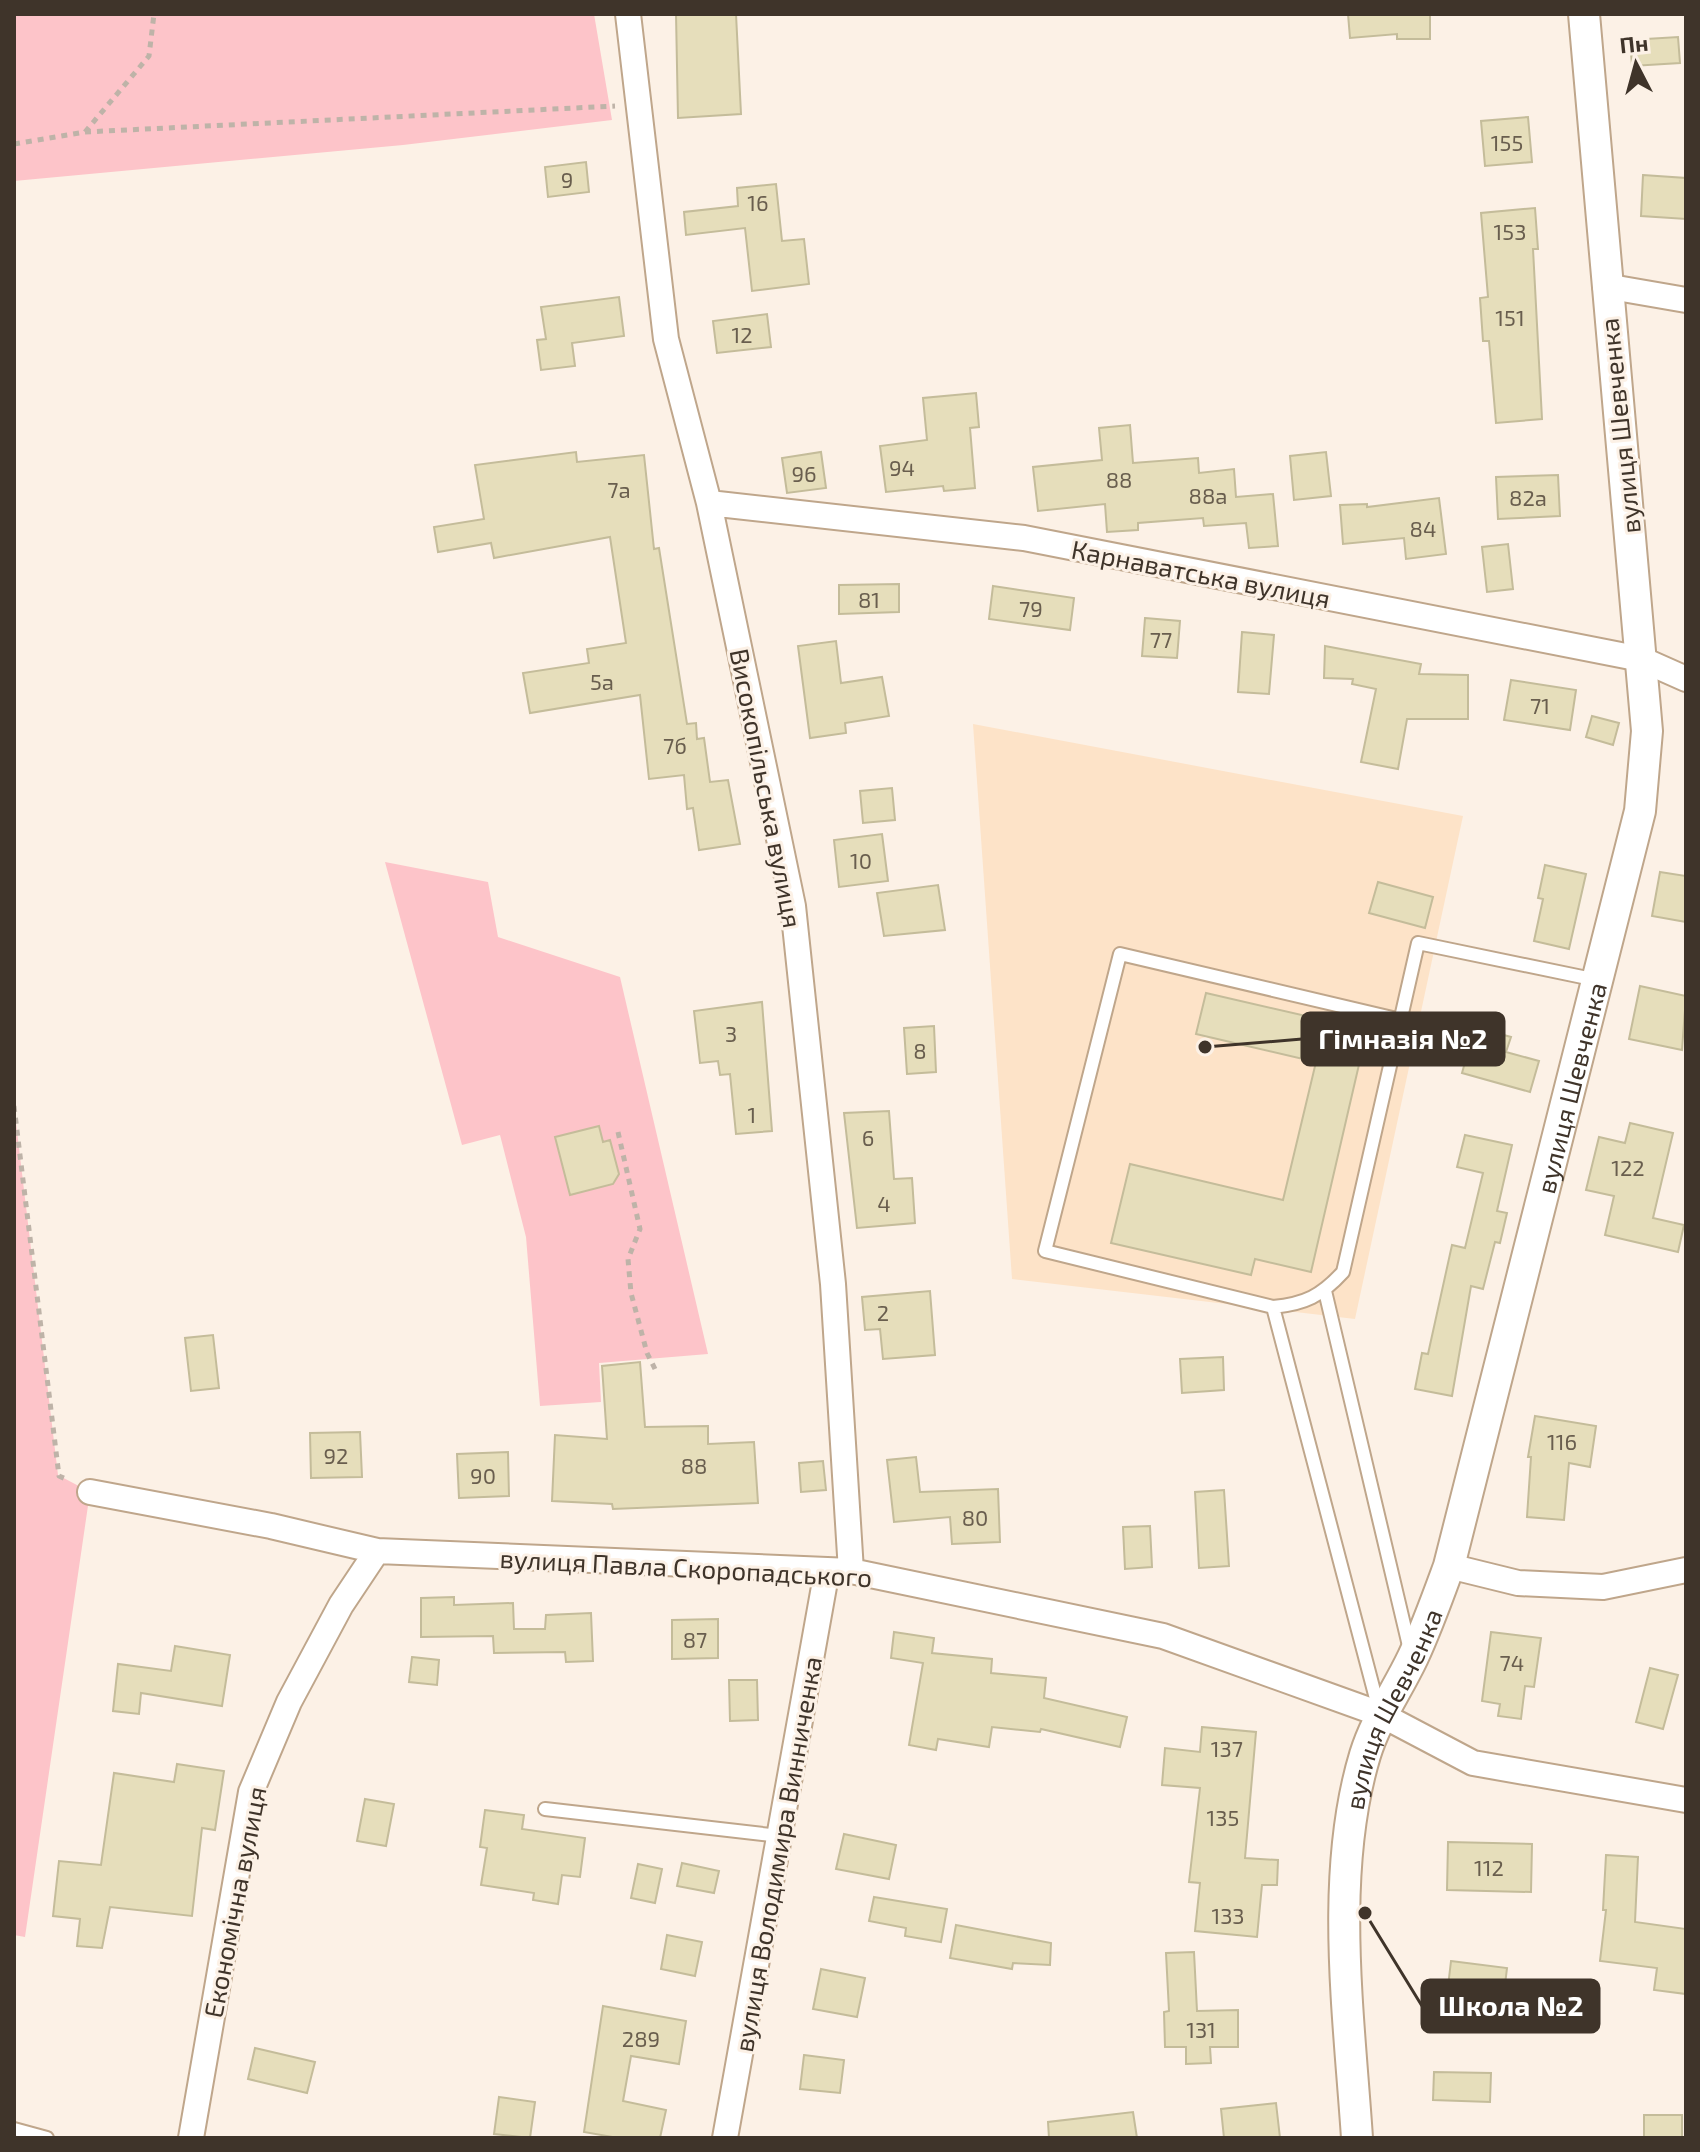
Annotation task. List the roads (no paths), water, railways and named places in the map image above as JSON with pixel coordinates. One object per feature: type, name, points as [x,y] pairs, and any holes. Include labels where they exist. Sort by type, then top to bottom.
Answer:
[{"type":"street","name":"Високопільська вулиця","points":[[628,14],[666,339],[709,503],[793,906],[833,1284],[851,1571]]},
{"type":"street","name":"вулиця Шевченка","points":[[1357,2138],[1345,1952],[1346,1888],[1354,1806],[1365,1757],[1380,1714],[1413,1659],[1449,1566],[1640,811],[1647,731],[1605,286],[1584,14]]},
{"type":"street","points":[[1605,286],[1686,300]]},
{"type":"street","name":"Карнаватська вулиця","points":[[709,503],[1024,538],[1641,659],[1686,679]]},
{"type":"street","name":"вулиця Павла Скоропадського","points":[[90,1492],[271,1526],[377,1551],[851,1571],[1163,1636],[1380,1714],[1473,1763],[1686,1800]]},
{"type":"street","name":"Економічна вулиця","points":[[191,2138],[251,1792],[289,1702],[341,1605],[377,1551]]},
{"type":"street","points":[[1449,1566],[1518,1583],[1603,1587],[1686,1570]]},
{"type":"street","name":"вулиця Володимира Винниченка","points":[[725,2138],[782,1837],[827,1570]]},
{"type":"lane","points":[[1401,1020],[1120,954],[1045,1251],[1273,1307],[1303,1304],[1325,1291],[1343,1272],[1401,1020],[1418,943],[1597,980]]},
{"type":"lane","points":[[1325,1291],[1413,1659]]},
{"type":"lane","points":[[1273,1307],[1380,1714]]},
{"type":"lane","points":[[545,1809],[782,1837]]},
{"type":"lane","points":[[14,2129],[47,2138]]},
{"type":"place","name":"Гімназія №2","points":[[1205,1047]]},
{"type":"place","name":"Школа №2","points":[[1365,1913]]}]
